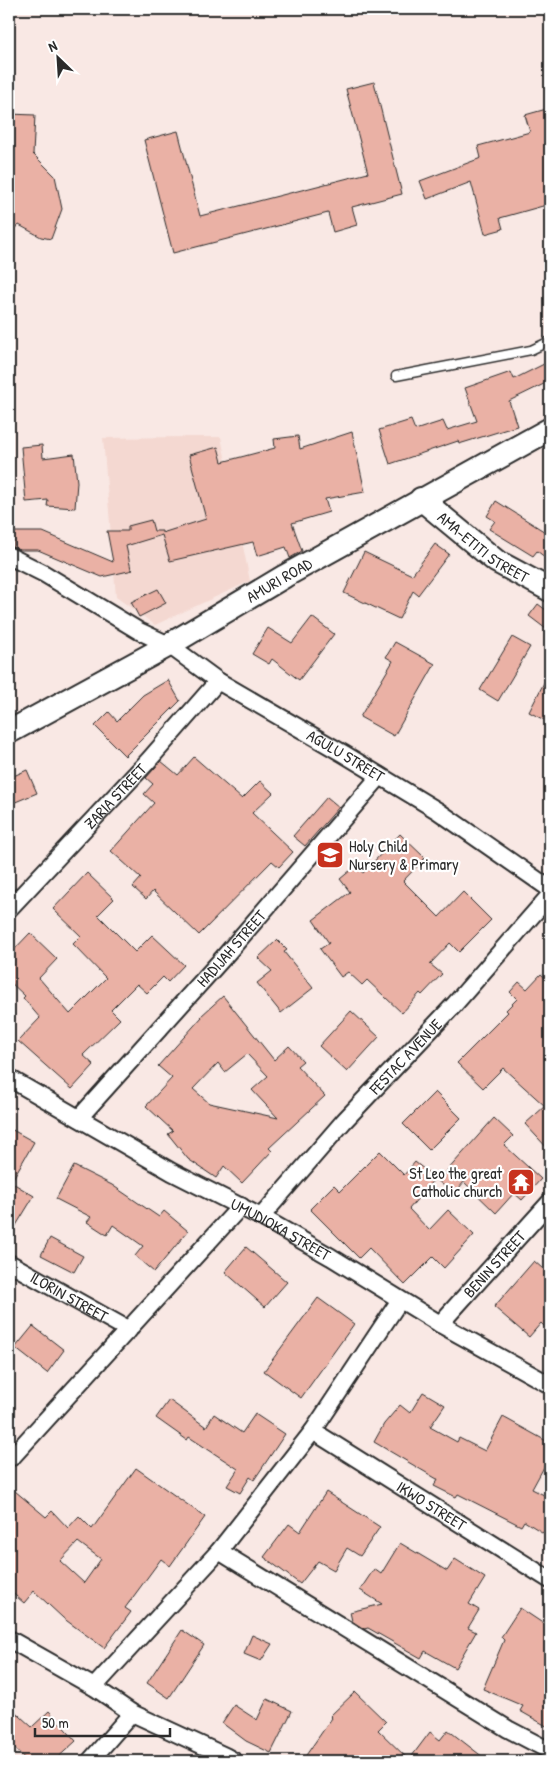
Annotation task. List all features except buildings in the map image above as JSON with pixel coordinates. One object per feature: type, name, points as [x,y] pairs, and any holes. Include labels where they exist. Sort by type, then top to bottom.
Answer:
[{"type":"main road","name":"AMURI ROAD","points":[[9,732],[169,645],[284,576],[550,429]]},
{"type":"main road","name":"AMA-ETITI STREET","points":[[421,499],[496,561],[550,590]]},
{"type":"street","name":"AGULU STREET","points":[[9,556],[43,573],[139,631],[169,645],[218,681],[438,812],[550,888]]},
{"type":"street","name":"ZARIA STREET","points":[[9,909],[148,761],[218,681]]},
{"type":"street","name":"HADIJAH STREET","points":[[79,1118],[216,965],[380,776]]},
{"type":"street","name":"FESTAC AVENUE","points":[[261,1217],[344,1121],[454,1005],[550,895]]},
{"type":"street","name":"UMUDIOKA STREET","points":[[9,1078],[172,1172],[261,1217],[440,1324],[550,1385]]},
{"type":"street","name":"BENIN STREET","points":[[440,1324],[550,1202]]},
{"type":"street","points":[[10,1457],[129,1330],[241,1206]]},
{"type":"street","name":"ILORIN STREET","points":[[9,1263],[129,1330]]},
{"type":"street","points":[[94,1687],[219,1551],[313,1431],[400,1300]]},
{"type":"street","name":"IKWO STREET","points":[[313,1431],[550,1580]]},
{"type":"street","points":[[219,1551],[508,1730],[550,1751]]},
{"type":"street","points":[[9,1639],[94,1687],[132,1713],[234,1761]]},
{"type":"street","points":[[90,1761],[132,1713]]},
{"type":"lane","points":[[396,376],[531,350],[550,341]]},
{"type":"shaded area","points":[[221,437],[250,581],[155,625],[116,597],[103,438]]},
{"type":"place","name":"Holy Child Nursery & Primary","points":[[330,855]]},
{"type":"place","name":"St Leo the great Catholic church","points":[[521,1182]]}]
